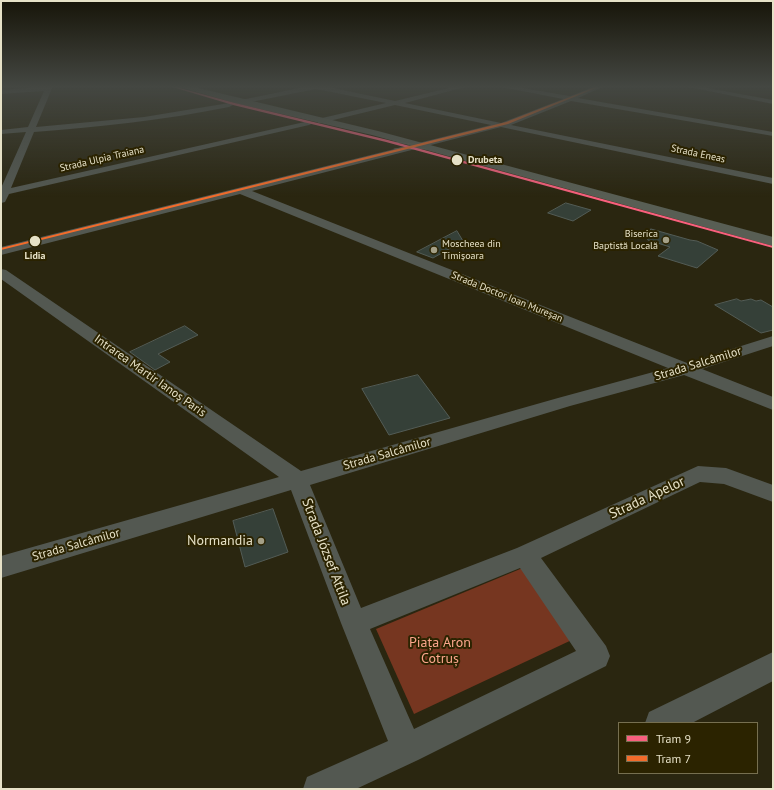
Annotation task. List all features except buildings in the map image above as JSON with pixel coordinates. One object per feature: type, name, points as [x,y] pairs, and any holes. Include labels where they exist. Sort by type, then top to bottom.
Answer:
[{"type":"main road","points":[[329,123],[420,145],[773,242]]},
{"type":"street","points":[[2,195],[35,123]]},
{"type":"street","points":[[1,132],[101,123]]},
{"type":"street","name":"Strada Ulpia Traiana","points":[[2,195],[309,123]]},
{"type":"street","name":"Strada Eneas","points":[[497,123],[773,181]]},
{"type":"street","points":[[1,251],[506,123]]},
{"type":"street","points":[[709,123],[773,134]]},
{"type":"street","name":"Strada Doctor Ioan Mureșan","points":[[240,190],[773,404]]},
{"type":"street","name":"Intrarea Martir Ianoș Paris","points":[[1,273],[298,480]]},
{"type":"street","name":"Strada Salcâmilor","points":[[1,568],[564,402],[685,369],[773,341]]},
{"type":"street","name":"Strada Apelor","points":[[525,555],[698,474],[726,476],[773,494]]},
{"type":"street","name":"Strada József Attila","points":[[298,480],[354,623]]},
{"type":"street","points":[[319,789],[407,749],[596,656],[525,555],[354,623],[407,749]]},
{"type":"street","points":[[662,722],[773,666]]},
{"type":"green space","name":"Piața Aron Cotruș","points":[[525,567],[576,638],[414,714],[376,629]]},
{"type":"tram line","name":"9","points":[[312,123],[387,141],[773,247]]},
{"type":"tram line","name":"7","points":[[1,249],[507,123]]},
{"type":"tram line","points":[[393,142],[412,144],[426,143]]},
{"type":"tram line","points":[[394,149],[408,147],[426,149]]},
{"type":"place","name":"Drubeta","points":[[457,160]]},
{"type":"place","name":"Biserica Baptistă Locală","points":[[666,240]]},
{"type":"place","name":"Lidia","points":[[35,241]]},
{"type":"place","name":"Moscheea din Timișoara","points":[[434,250]]},
{"type":"place","name":"Normandia","points":[[261,541]]}]
